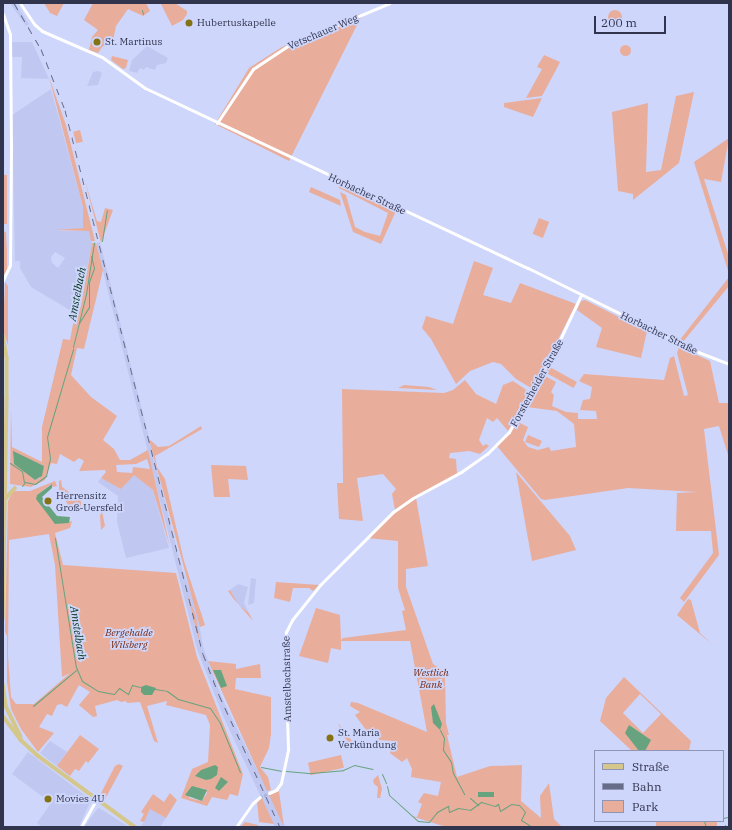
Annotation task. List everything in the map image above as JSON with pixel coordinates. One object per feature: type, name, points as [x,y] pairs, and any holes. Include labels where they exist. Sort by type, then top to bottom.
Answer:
[{"type":"main road","name":"Horbacher Straße","points":[[20,3],[34,24],[45,33],[102,57],[139,85],[698,352],[729,364]]},
{"type":"main road","name":"Vetschauer Weg","points":[[217,123],[253,69],[289,46],[390,3]]},
{"type":"main road","points":[[3,14],[10,34],[11,150],[10,265],[3,280]]},
{"type":"main road","name":"Forsterheider Straße","points":[[361,543],[393,512],[413,498],[442,484],[468,468],[487,454],[509,432],[556,348],[581,295]]},
{"type":"main road","points":[[3,335],[7,363],[3,618]]},
{"type":"main road","points":[[5,501],[9,493],[15,488]]},
{"type":"main road","name":"Amstelbachstraße","points":[[269,793],[279,787],[288,749],[285,649],[287,629],[320,585],[361,543]]},
{"type":"main road","points":[[3,684],[4,705],[13,726],[29,747]]},
{"type":"main road","points":[[3,716],[29,747],[96,800],[135,827]]},
{"type":"main road","points":[[236,827],[253,803],[260,797]]},
{"type":"main road","points":[[81,827],[96,800]]},
{"type":"shaded area","points":[[10,3],[15,3],[29,24],[26,26]]},
{"type":"shaded area","points":[[12,42],[32,42],[49,79],[21,78],[22,57],[12,57]]},
{"type":"shaded area","points":[[147,46],[168,58],[166,63],[157,65],[155,70],[146,67],[144,70],[140,68],[137,73],[129,71],[132,60]]},
{"type":"shaded area","points":[[98,71],[102,73],[98,85],[87,86],[93,72]]},
{"type":"shaded area","points":[[51,89],[83,207],[83,228],[56,231],[89,231],[92,243],[78,315],[31,287],[20,268],[20,261],[15,261],[12,115]],"holes":[[[55,252],[65,258],[58,268],[52,263],[51,257]]]},
{"type":"shaded area","points":[[100,242],[181,565],[197,610],[203,647],[222,698],[285,827],[275,827],[223,716],[197,649],[96,243]]},
{"type":"shaded area","points":[[13,451],[44,466],[42,476],[35,480],[14,464]]},
{"type":"shaded area","points":[[134,474],[153,490],[169,548],[126,558],[117,522],[118,496],[98,482],[101,478],[110,481],[121,489]]},
{"type":"shaded area","points":[[52,484],[52,488],[42,497],[57,516],[70,517],[69,523],[55,524],[36,499],[37,495]]},
{"type":"shaded area","points":[[251,578],[256,579],[254,603],[248,605]]},
{"type":"shaded area","points":[[238,584],[248,587],[244,603],[249,613],[239,605],[230,590]]},
{"type":"shaded area","points":[[213,670],[221,670],[227,686],[221,688]]},
{"type":"shaded area","points":[[146,685],[156,688],[152,695],[144,695],[141,692],[141,687]]},
{"type":"shaded area","points":[[434,704],[442,724],[440,730],[433,723],[431,707]]},
{"type":"shaded area","points":[[629,725],[651,740],[646,750],[638,750],[625,733]]},
{"type":"shaded area","points":[[50,741],[67,752],[57,766],[40,753]]},
{"type":"shaded area","points":[[28,752],[91,800],[79,827],[42,827],[37,823],[51,803],[12,774]]},
{"type":"shaded area","points":[[215,765],[218,767],[217,775],[211,779],[206,780],[195,776],[201,770]]},
{"type":"shaded area","points":[[221,777],[228,782],[219,791],[215,788]]},
{"type":"shaded area","points":[[192,786],[207,790],[202,801],[185,795]]},
{"type":"shaded area","points":[[478,792],[494,792],[494,797],[478,797]]},
{"type":"shaded area","points":[[98,808],[101,809],[129,827],[84,827]]},
{"type":"shaded area","points":[[150,809],[166,818],[160,827],[141,827]]},
{"type":"green space","points":[[44,3],[64,3],[57,16],[50,13]]},
{"type":"green space","points":[[93,3],[146,3],[150,11],[143,16],[128,9],[116,26],[113,41],[102,47],[98,53],[89,50],[92,37],[98,30],[84,20]]},
{"type":"green space","points":[[175,3],[187,11],[187,14],[183,20],[172,26],[161,4]]},
{"type":"green space","points":[[615,10],[620,12],[622,17],[620,22],[615,24],[610,22],[608,17],[610,12]]},
{"type":"green space","points":[[360,14],[361,17],[289,161],[215,124],[249,68],[282,47]]},
{"type":"green space","points":[[623,45],[627,45],[629,46],[629,54],[623,55],[620,52],[620,48]]},
{"type":"green space","points":[[544,55],[560,62],[542,96],[526,98],[542,69],[537,67]]},
{"type":"green space","points":[[112,56],[128,60],[126,68],[123,69],[111,60]]},
{"type":"green space","points":[[49,77],[66,125],[95,241],[91,241],[89,231],[55,230],[83,228],[83,207]]},
{"type":"green space","points":[[694,92],[679,163],[633,200],[633,194],[618,191],[612,112],[648,103],[646,172],[661,170],[676,96]]},
{"type":"green space","points":[[542,98],[533,117],[504,107],[504,103]]},
{"type":"green space","points":[[80,130],[83,142],[76,143],[73,132]]},
{"type":"green space","points":[[729,138],[721,182],[704,179],[729,257],[729,274],[694,162]]},
{"type":"green space","points":[[3,175],[7,175],[7,224],[3,224]]},
{"type":"green space","points":[[85,181],[97,221],[101,222],[105,208],[113,210],[101,243]]},
{"type":"green space","points":[[338,184],[396,211],[381,244],[353,232],[340,192],[346,195],[355,227],[365,232],[380,236],[388,213],[339,188]]},
{"type":"green space","points":[[311,187],[340,200],[341,206],[309,192]]},
{"type":"green space","points":[[539,218],[549,222],[543,238],[533,234]]},
{"type":"green space","points":[[3,231],[6,232],[7,270],[3,277]]},
{"type":"green space","points":[[92,243],[96,243],[103,270],[84,349],[77,348],[71,375],[91,397],[117,416],[103,440],[114,449],[120,460],[130,460],[148,450],[170,547],[153,490],[134,475],[121,489],[101,478],[106,472],[105,470],[79,471],[84,461],[79,458],[74,462],[60,454],[57,464],[51,463],[45,480],[31,487],[10,484],[11,408],[12,447],[42,462],[42,427],[63,339],[70,340],[75,314],[78,315],[81,306]],"holes":[[[13,452],[44,466],[40,478],[35,480],[14,463]],[[147,459],[150,469],[133,467],[132,473],[117,472],[116,465],[136,464]]]},
{"type":"green space","points":[[474,261],[493,268],[483,295],[511,303],[520,283],[576,304],[533,389],[516,379],[501,364],[493,362],[470,371],[456,384],[431,339],[422,328],[426,316],[453,324]]},
{"type":"green space","points":[[729,277],[729,286],[682,343],[679,341]]},
{"type":"green space","points":[[5,282],[8,286],[8,345],[3,331]]},
{"type":"green space","points":[[585,300],[647,331],[641,358],[596,347],[602,328],[577,310],[581,301]]},
{"type":"green space","points":[[679,347],[710,361],[719,403],[729,403],[729,458],[719,426],[704,429],[719,555],[684,602],[680,598],[713,553],[711,531],[676,531],[677,493],[697,492],[628,488],[545,500],[541,499],[497,446],[518,422],[528,427],[523,440],[528,447],[538,450],[549,447],[551,451],[576,447],[574,424],[557,411],[527,407],[543,375],[556,382],[551,392],[554,395],[552,406],[566,412],[578,413],[578,419],[597,419],[596,411],[580,410],[583,400],[590,399],[592,387],[579,381],[584,374],[664,380],[670,358],[674,356],[684,396],[688,395],[677,353]]},
{"type":"green space","points":[[548,366],[577,382],[573,388],[545,372]]},
{"type":"green space","points":[[465,380],[476,394],[496,404],[503,385],[513,381],[531,393],[508,431],[497,418],[493,422],[487,418],[479,440],[483,446],[486,444],[489,446],[480,454],[469,451],[450,453],[449,458],[456,459],[457,474],[395,510],[392,494],[396,489],[383,474],[357,478],[363,521],[339,519],[337,483],[343,483],[342,389],[444,393],[453,390]]},
{"type":"green space","points":[[404,385],[429,387],[437,390],[398,388]]},
{"type":"green space","points":[[201,426],[202,429],[155,456],[157,467],[165,479],[184,561],[205,625],[200,627],[149,439],[158,447],[169,446]]},
{"type":"green space","points":[[528,435],[542,441],[539,447],[525,442]]},
{"type":"green space","points":[[211,465],[246,466],[248,480],[228,479],[230,497],[214,497]]},
{"type":"green space","points":[[516,472],[570,536],[576,550],[532,561]]},
{"type":"green space","points":[[61,480],[62,487],[81,501],[81,509],[70,508],[61,493],[59,494],[59,481]]},
{"type":"green space","name":"Bergehalde Wilsberg","points":[[55,481],[57,486],[53,487],[51,484],[37,495],[40,504],[56,524],[72,521],[70,528],[55,533],[63,565],[176,573],[197,657],[243,774],[238,796],[230,794],[227,800],[212,797],[207,806],[181,798],[192,769],[208,762],[210,725],[206,715],[166,705],[167,701],[147,706],[158,743],[154,741],[140,702],[127,703],[126,701],[121,702],[117,700],[95,706],[97,716],[93,717],[79,705],[90,692],[79,685],[67,707],[61,704],[57,705],[52,716],[47,714],[39,727],[54,733],[38,752],[21,729],[11,709],[7,682],[7,636],[5,631],[8,501],[13,491],[30,491]],"holes":[[[49,534],[55,565],[62,677],[70,673],[34,704],[16,704],[11,697],[8,656],[9,540]],[[193,787],[205,789],[207,793],[202,801],[189,798]]]},
{"type":"green space","name":"Westlich Bank","points":[[416,498],[428,566],[406,569],[406,587],[433,664],[443,671],[445,679],[446,723],[449,735],[447,735],[457,777],[490,766],[522,765],[521,801],[541,818],[540,796],[549,783],[554,819],[562,827],[446,827],[411,816],[417,817],[422,804],[418,802],[424,793],[438,796],[441,782],[411,777],[412,769],[407,758],[402,762],[390,753],[394,741],[378,740],[379,736],[366,730],[355,715],[360,712],[350,706],[351,702],[358,703],[427,732],[410,641],[341,641],[341,650],[331,648],[328,663],[299,656],[316,608],[340,615],[341,640],[343,638],[406,630],[402,611],[405,610],[398,588],[398,541],[367,538],[396,512]]},
{"type":"green space","points":[[102,511],[105,526],[101,530],[100,516]]},
{"type":"green space","points":[[276,582],[319,585],[313,591],[309,588],[293,588],[290,602],[274,598]]},
{"type":"green space","points":[[230,590],[239,605],[228,591]]},
{"type":"green space","points":[[187,593],[196,617],[200,643],[197,633]]},
{"type":"green space","points":[[688,599],[691,600],[700,633],[713,645],[677,615]]},
{"type":"green space","points":[[239,605],[249,613],[253,621]]},
{"type":"green space","points":[[208,661],[236,664],[236,669],[260,664],[261,678],[236,678],[235,689],[271,697],[271,734],[269,748],[260,767],[268,777],[271,790],[267,791]]},
{"type":"green space","points":[[624,677],[691,741],[689,750],[631,750],[600,721],[606,698]],"holes":[[[640,694],[661,714],[643,733],[623,713]]]},
{"type":"green space","points":[[338,723],[355,745],[353,748],[344,737]]},
{"type":"green space","points":[[80,735],[99,749],[88,763],[86,761],[79,771],[75,769],[70,776],[57,766]]},
{"type":"green space","points":[[341,755],[344,768],[311,775],[308,763]]},
{"type":"green space","points":[[119,764],[123,766],[104,801],[99,797],[115,766]]},
{"type":"green space","points":[[378,775],[382,789],[380,798],[377,798],[378,787],[374,784],[373,780]]},
{"type":"green space","points":[[279,791],[284,827],[269,795]]},
{"type":"green space","points":[[170,793],[177,800],[166,818],[150,809],[144,822],[140,821],[144,814],[141,812],[153,794],[164,802]]},
{"type":"green space","points":[[262,798],[274,824],[259,822],[257,801]]},
{"type":"green space","points":[[245,822],[258,825],[259,827],[240,827]]},
{"type":"green space","points":[[656,822],[717,822],[717,827],[656,827]]},
{"type":"waterway","name":"Amstelbach","points":[[142,10],[143,14]]},
{"type":"waterway","name":"Amstelbach","points":[[102,241],[107,210]]},
{"type":"waterway","name":"Amstelbach","points":[[73,347],[86,294],[94,243]]},
{"type":"waterway","name":"Amstelbach","points":[[79,323],[89,307],[89,282],[94,268],[91,256]]},
{"type":"waterway","name":"Amstelbach","points":[[22,486],[25,482],[35,484],[46,476],[50,458],[47,437],[73,349]]},
{"type":"waterway","points":[[10,463],[22,471],[24,482]]},
{"type":"waterway","name":"Amstelbach","points":[[55,538],[76,667],[82,681],[98,691],[114,694],[119,688],[128,694],[132,685],[140,687]]},
{"type":"waterway","points":[[33,706],[76,670]]},
{"type":"waterway","name":"Amstelbach","points":[[155,689],[167,691],[178,699],[210,708],[220,723],[240,772]]},
{"type":"waterway","points":[[440,730],[444,738],[443,750],[451,762],[453,773],[464,794]]},
{"type":"waterway","name":"Amstelbach","points":[[286,771],[311,773],[343,770],[354,765],[373,769]]},
{"type":"waterway","name":"Amstelbach","points":[[261,767],[281,771]]},
{"type":"waterway","name":"Amstelbach","points":[[382,774],[386,783]]},
{"type":"waterway","name":"Amstelbach","points":[[387,786],[389,795],[418,821],[429,822],[437,812],[448,806],[449,812],[458,808],[470,810],[481,802],[495,806],[498,804],[500,811],[511,804],[519,805],[525,812],[521,820],[532,827]]},
{"type":"waterway","points":[[470,798],[478,805]]},
{"type":"waterway","points":[[724,818],[728,817]]},
{"type":"waterway","points":[[704,822],[706,827]]},
{"type":"tunnel","points":[[260,797],[269,793]]},
{"type":"railway","points":[[14,3],[41,49],[65,110],[203,654],[219,695],[280,827]]},
{"type":"place","name":"Hubertuskapelle","points":[[189,23]]},
{"type":"place","name":"St. Martinus","points":[[97,42]]},
{"type":"place","name":"Herrensitz Groß-Uersfeld","points":[[48,501]]},
{"type":"place","name":"St. Maria Verkündung","points":[[330,738]]},
{"type":"place","name":"Movies 4U","points":[[48,799]]}]
